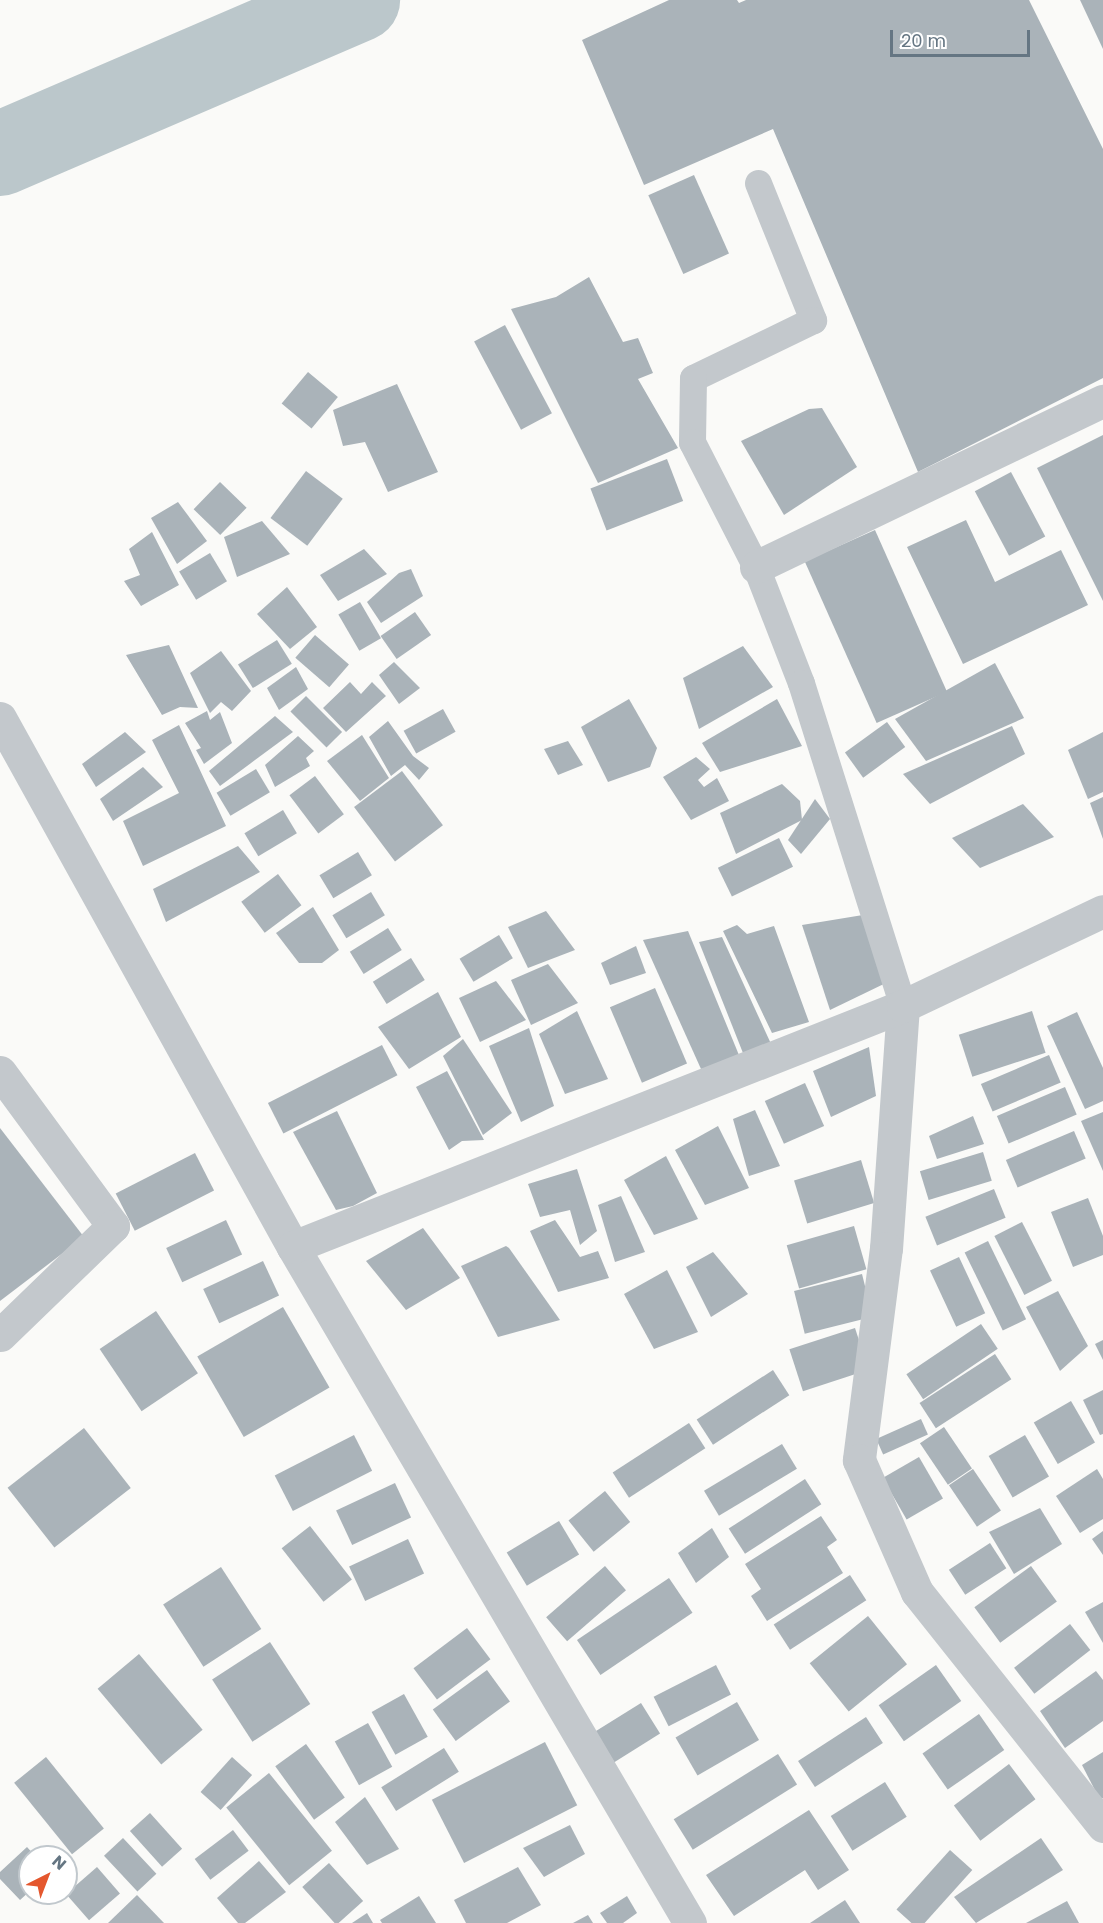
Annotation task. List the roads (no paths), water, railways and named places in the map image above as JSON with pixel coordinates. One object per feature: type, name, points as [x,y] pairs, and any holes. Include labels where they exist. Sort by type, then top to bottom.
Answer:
[{"type":"street","points":[[756,567],[1103,401]]},
{"type":"street","points":[[0,718],[293,1247],[690,1923]]},
{"type":"street","points":[[293,1247],[903,1006],[1103,911]]},
{"type":"street","points":[[903,1006],[886,1248],[859,1460],[917,1592],[1102,1822]]},
{"type":"street","points":[[0,1072],[113,1226],[0,1335]]},
{"type":"lane","points":[[758,183],[813,320],[693,378],[693,441],[756,567],[801,683],[903,1006]]},
{"type":"waterway","points":[[0,154],[358,0]]}]
